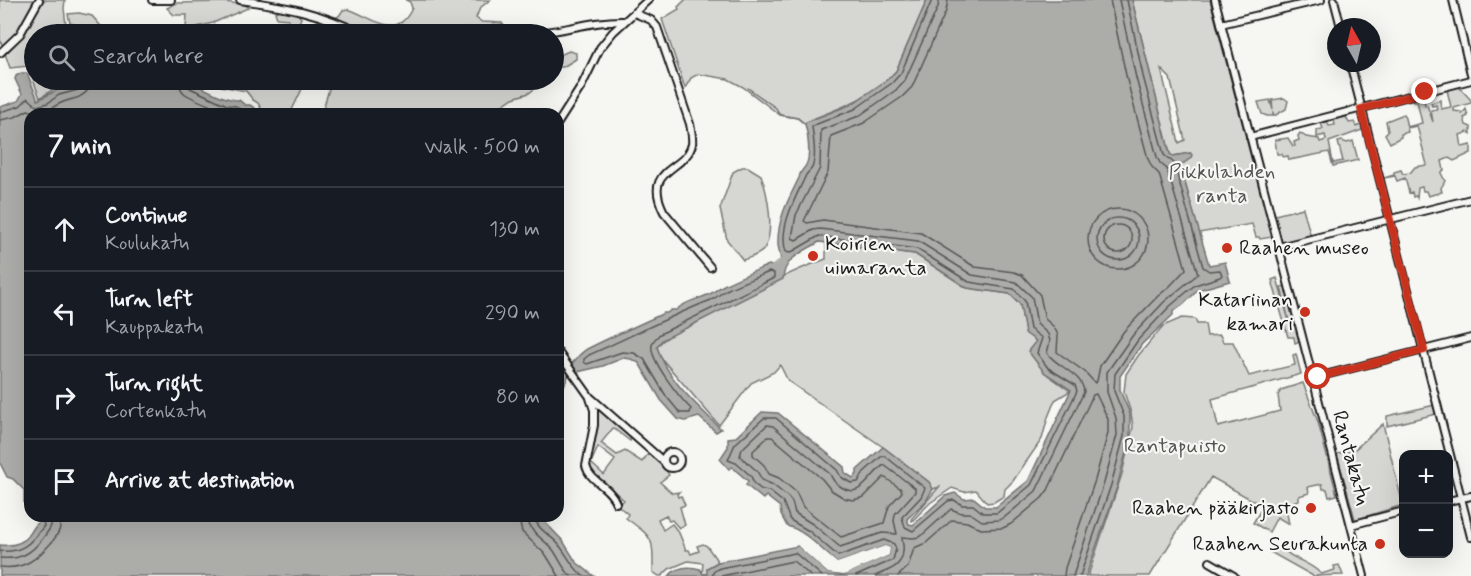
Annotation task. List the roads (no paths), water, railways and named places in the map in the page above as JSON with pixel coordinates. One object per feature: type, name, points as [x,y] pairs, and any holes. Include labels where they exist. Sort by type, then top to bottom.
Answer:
[{"type":"street","points":[[26,24],[39,0]]},
{"type":"street","points":[[152,0],[171,0]]},
{"type":"street","points":[[240,0],[300,10],[343,24]]},
{"type":"street","points":[[564,114],[581,87],[600,48],[648,0]]},
{"type":"street","name":"Rantakatu","points":[[1215,0],[1364,576]]},
{"type":"street","points":[[1221,24],[1321,0]]},
{"type":"street","points":[[1334,0],[1339,18]]},
{"type":"street","points":[[1453,0],[1471,74]]},
{"type":"street","points":[[634,13],[651,20],[657,27],[692,136],[690,149],[662,177],[658,188],[660,203],[664,212],[710,267]]},
{"type":"street","points":[[564,30],[601,21],[625,21]]},
{"type":"street","points":[[0,53],[20,34],[24,27]]},
{"type":"street","points":[[1352,72],[1471,537]]},
{"type":"street","points":[[1250,137],[1471,80]]},
{"type":"street","points":[[1279,247],[1471,199]]},
{"type":"street","points":[[1313,378],[1471,338]]},
{"type":"street","points":[[564,359],[590,397],[651,449],[666,466],[671,468],[678,465],[680,460],[673,452],[651,449]]},
{"type":"street","points":[[590,397],[594,410],[594,425],[586,458],[587,472],[613,494],[616,502]]},
{"type":"street","points":[[664,462],[664,457],[668,453]]},
{"type":"street","points":[[1453,500],[1471,496]]},
{"type":"street","points":[[1351,525],[1399,513]]},
{"type":"street","points":[[1210,562],[1234,576]]},
{"type":"water","points":[[927,0],[1132,0],[1170,154],[1173,156],[1190,153],[1192,155],[1180,166],[1209,265],[1225,262],[1230,281],[1198,290],[1142,344],[1120,376],[1120,390],[1130,414],[1130,437],[1117,487],[1086,576],[669,576],[679,569],[687,568],[700,569],[703,574],[707,574],[707,568],[718,562],[798,546],[828,573],[843,575],[889,555],[890,548],[885,546],[837,563],[807,536],[787,526],[781,515],[780,507],[766,496],[763,499],[746,485],[748,481],[732,467],[729,469],[720,459],[728,447],[728,438],[736,437],[762,412],[778,413],[844,467],[845,473],[853,478],[857,470],[883,447],[929,482],[933,489],[926,501],[907,519],[909,524],[913,525],[945,496],[955,493],[964,499],[974,498],[985,507],[996,507],[1028,481],[1071,390],[1044,372],[1028,351],[1036,341],[1025,333],[1020,304],[1010,294],[967,288],[915,254],[819,242],[791,261],[784,272],[783,279],[662,340],[657,347],[675,381],[721,429],[716,432],[699,417],[685,421],[678,419],[661,400],[639,363],[631,359],[623,358],[603,366],[569,374],[564,386],[564,368],[571,365],[587,349],[664,313],[676,310],[692,300],[710,294],[742,276],[769,265],[774,267],[781,264],[778,236],[781,219],[808,156],[806,122],[852,104],[896,71]]},
{"type":"water","points":[[24,73],[24,90],[34,90],[38,100],[57,90],[208,90],[225,98],[239,100],[255,108],[24,108],[24,490],[13,479],[7,477],[0,463],[0,107],[18,101],[22,94],[15,79],[16,76]]},
{"type":"water","points":[[545,522],[563,541],[576,562],[594,576],[0,576],[0,545],[23,541],[38,523]]},
{"type":"waterway","points":[[748,88],[776,108],[780,115],[798,118],[805,124]]},
{"type":"waterway","points":[[772,269],[786,258]]},
{"type":"place","name":"Raahen museo","points":[[1227,248]]},
{"type":"place","name":"Koirien uimaranta","points":[[813,256]]},
{"type":"place","name":"Katariinan kamari","points":[[1305,312]]},
{"type":"place","name":"Raahen pääkirjasto","points":[[1311,508]]},
{"type":"place","name":"Raahen Seurakunta","points":[[1380,544]]},
{"type":"park label","name":"Pikkulahden ranta","points":[[1222,184]]},
{"type":"park label","name":"Rantapuisto","points":[[1175,446]]}]
